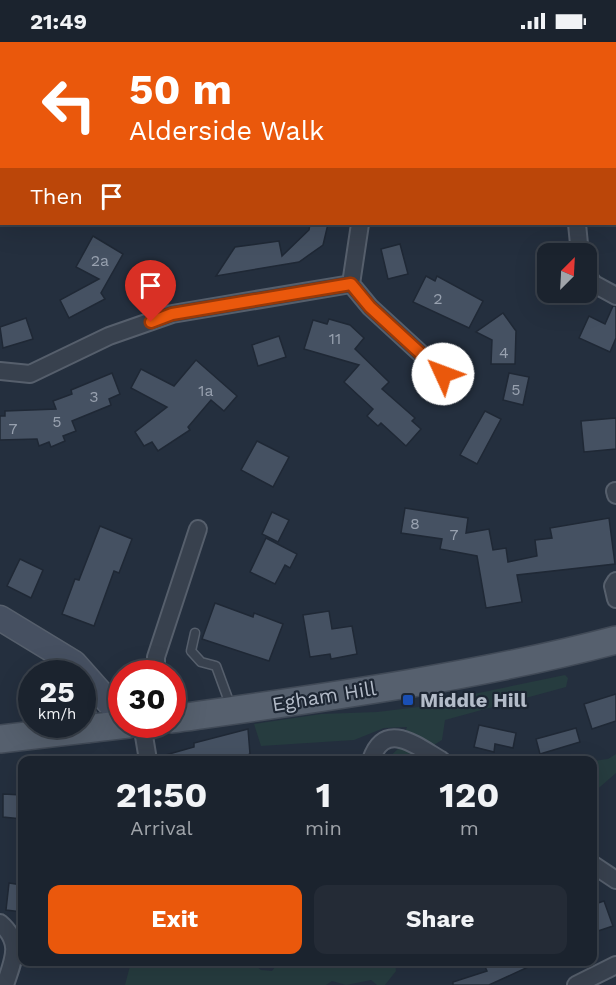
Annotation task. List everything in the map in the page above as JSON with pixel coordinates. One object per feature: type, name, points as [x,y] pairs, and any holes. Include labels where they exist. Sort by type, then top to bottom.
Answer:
[{"type":"main road","name":"Egham Hill","points":[[186,716],[407,683],[567,653],[616,640]]},
{"type":"main road","points":[[0,739],[18,735]]},
{"type":"street","points":[[360,225],[351,284],[370,307],[443,374]]},
{"type":"street","points":[[577,225],[579,243]]},
{"type":"street","points":[[0,371],[30,374],[109,336],[172,314],[351,284]]},
{"type":"street","points":[[597,286],[616,296]]},
{"type":"street","points":[[615,491],[616,495]]},
{"type":"street","points":[[156,660],[198,529]]},
{"type":"street","points":[[616,581],[613,586],[616,599]]},
{"type":"street","points":[[0,618],[46,648],[57,660]]},
{"type":"street","points":[[46,648],[58,651],[74,663],[108,701]]},
{"type":"street","points":[[144,738],[147,756]]},
{"type":"street","points":[[372,756],[375,749],[389,740],[399,738],[433,756]]},
{"type":"street","points":[[597,867],[616,880]]},
{"type":"street","points":[[0,923],[18,939],[5,985]]},
{"type":"street","points":[[576,985],[616,965]]},
{"type":"lane","points":[[195,633],[192,651],[201,662],[216,666],[232,710]]},
{"type":"green space","points":[[565,675],[568,678],[566,687],[445,720],[442,740],[417,756],[390,756],[399,748],[407,727],[384,728],[354,740],[261,746],[254,724],[321,714],[377,712],[444,704],[464,696]]},
{"type":"green space","points":[[616,754],[616,773],[597,790],[597,760],[608,759]]},
{"type":"green space","points":[[130,966],[256,966],[261,970],[272,971],[276,966],[395,966],[396,971],[385,985],[377,985],[371,980],[346,985],[332,981],[326,985],[125,985]]},
{"type":"building","points":[[310,225],[328,225],[323,245],[299,262],[216,276],[235,247],[279,241],[282,256],[309,230]]},
{"type":"building","points":[[93,236],[123,254],[101,293],[105,299],[69,318],[60,300],[99,279],[76,267]]},
{"type":"building","points":[[400,244],[408,274],[388,279],[381,249]]},
{"type":"building","points":[[426,276],[435,281],[437,276],[483,301],[469,328],[413,302]]},
{"type":"building","points":[[613,306],[616,306],[616,338],[610,352],[579,338],[589,316],[605,324]]},
{"type":"building","points":[[503,313],[516,331],[515,364],[491,364],[492,340],[476,332]]},
{"type":"building","points":[[26,318],[33,339],[3,348],[0,327]]},
{"type":"building","points":[[329,319],[350,325],[364,338],[355,349],[389,382],[382,389],[415,418],[412,421],[421,429],[406,446],[381,423],[378,426],[367,416],[373,409],[344,382],[359,365],[304,349],[313,320],[327,324]]},
{"type":"building","points":[[279,336],[286,357],[258,366],[252,345]]},
{"type":"building","points":[[196,360],[237,396],[224,411],[211,400],[188,427],[190,430],[158,451],[152,442],[144,446],[135,432],[167,407],[131,388],[141,369],[174,386]]},
{"type":"building","points":[[112,373],[120,394],[109,399],[111,405],[72,421],[76,431],[63,436],[65,441],[51,447],[49,442],[39,446],[37,439],[0,440],[0,416],[5,416],[5,411],[56,409],[53,401],[72,394],[71,390]]},
{"type":"building","points":[[509,373],[529,377],[523,405],[503,400]]},
{"type":"building","points":[[485,411],[501,419],[477,464],[460,455]]},
{"type":"building","points":[[616,418],[616,449],[584,452],[581,421]]},
{"type":"building","points":[[257,441],[289,457],[273,487],[241,470]]},
{"type":"building","points":[[405,508],[468,518],[466,533],[489,529],[493,550],[506,548],[508,562],[537,556],[535,540],[552,538],[550,528],[609,518],[615,564],[517,575],[522,602],[486,608],[477,556],[440,549],[442,539],[401,533]]},
{"type":"building","points":[[272,512],[289,520],[278,542],[262,534]]},
{"type":"building","points":[[100,526],[132,539],[119,573],[114,571],[94,626],[62,614],[75,579],[79,580]]},
{"type":"building","points":[[266,538],[297,554],[290,568],[285,565],[275,584],[250,572]]},
{"type":"building","points":[[20,559],[43,570],[31,598],[7,586]]},
{"type":"building","points":[[215,603],[253,617],[254,613],[283,624],[269,661],[202,639]]},
{"type":"building","points":[[329,611],[332,629],[352,626],[357,654],[331,659],[330,654],[310,657],[303,615]]},
{"type":"building","points":[[616,694],[616,721],[592,729],[584,704]]},
{"type":"building","points":[[479,725],[516,733],[513,748],[495,744],[494,752],[474,747]]},
{"type":"building","points":[[576,728],[580,742],[540,754],[536,739]]},
{"type":"building","points":[[248,729],[250,754],[245,756],[162,756],[194,747],[194,743]]},
{"type":"building","points":[[3,794],[18,795],[18,819],[3,817]]},
{"type":"building","points":[[9,883],[18,884],[18,912],[6,910]]},
{"type":"building","points":[[604,901],[613,926],[597,931],[597,903]]},
{"type":"building","points":[[485,966],[530,966],[489,985],[453,985],[453,982],[487,971]]},
{"type":"place","name":"Middle Hill","points":[[408,700]]},
{"type":"route","points":[[151,322],[172,314],[351,284],[370,307],[443,374]]}]
